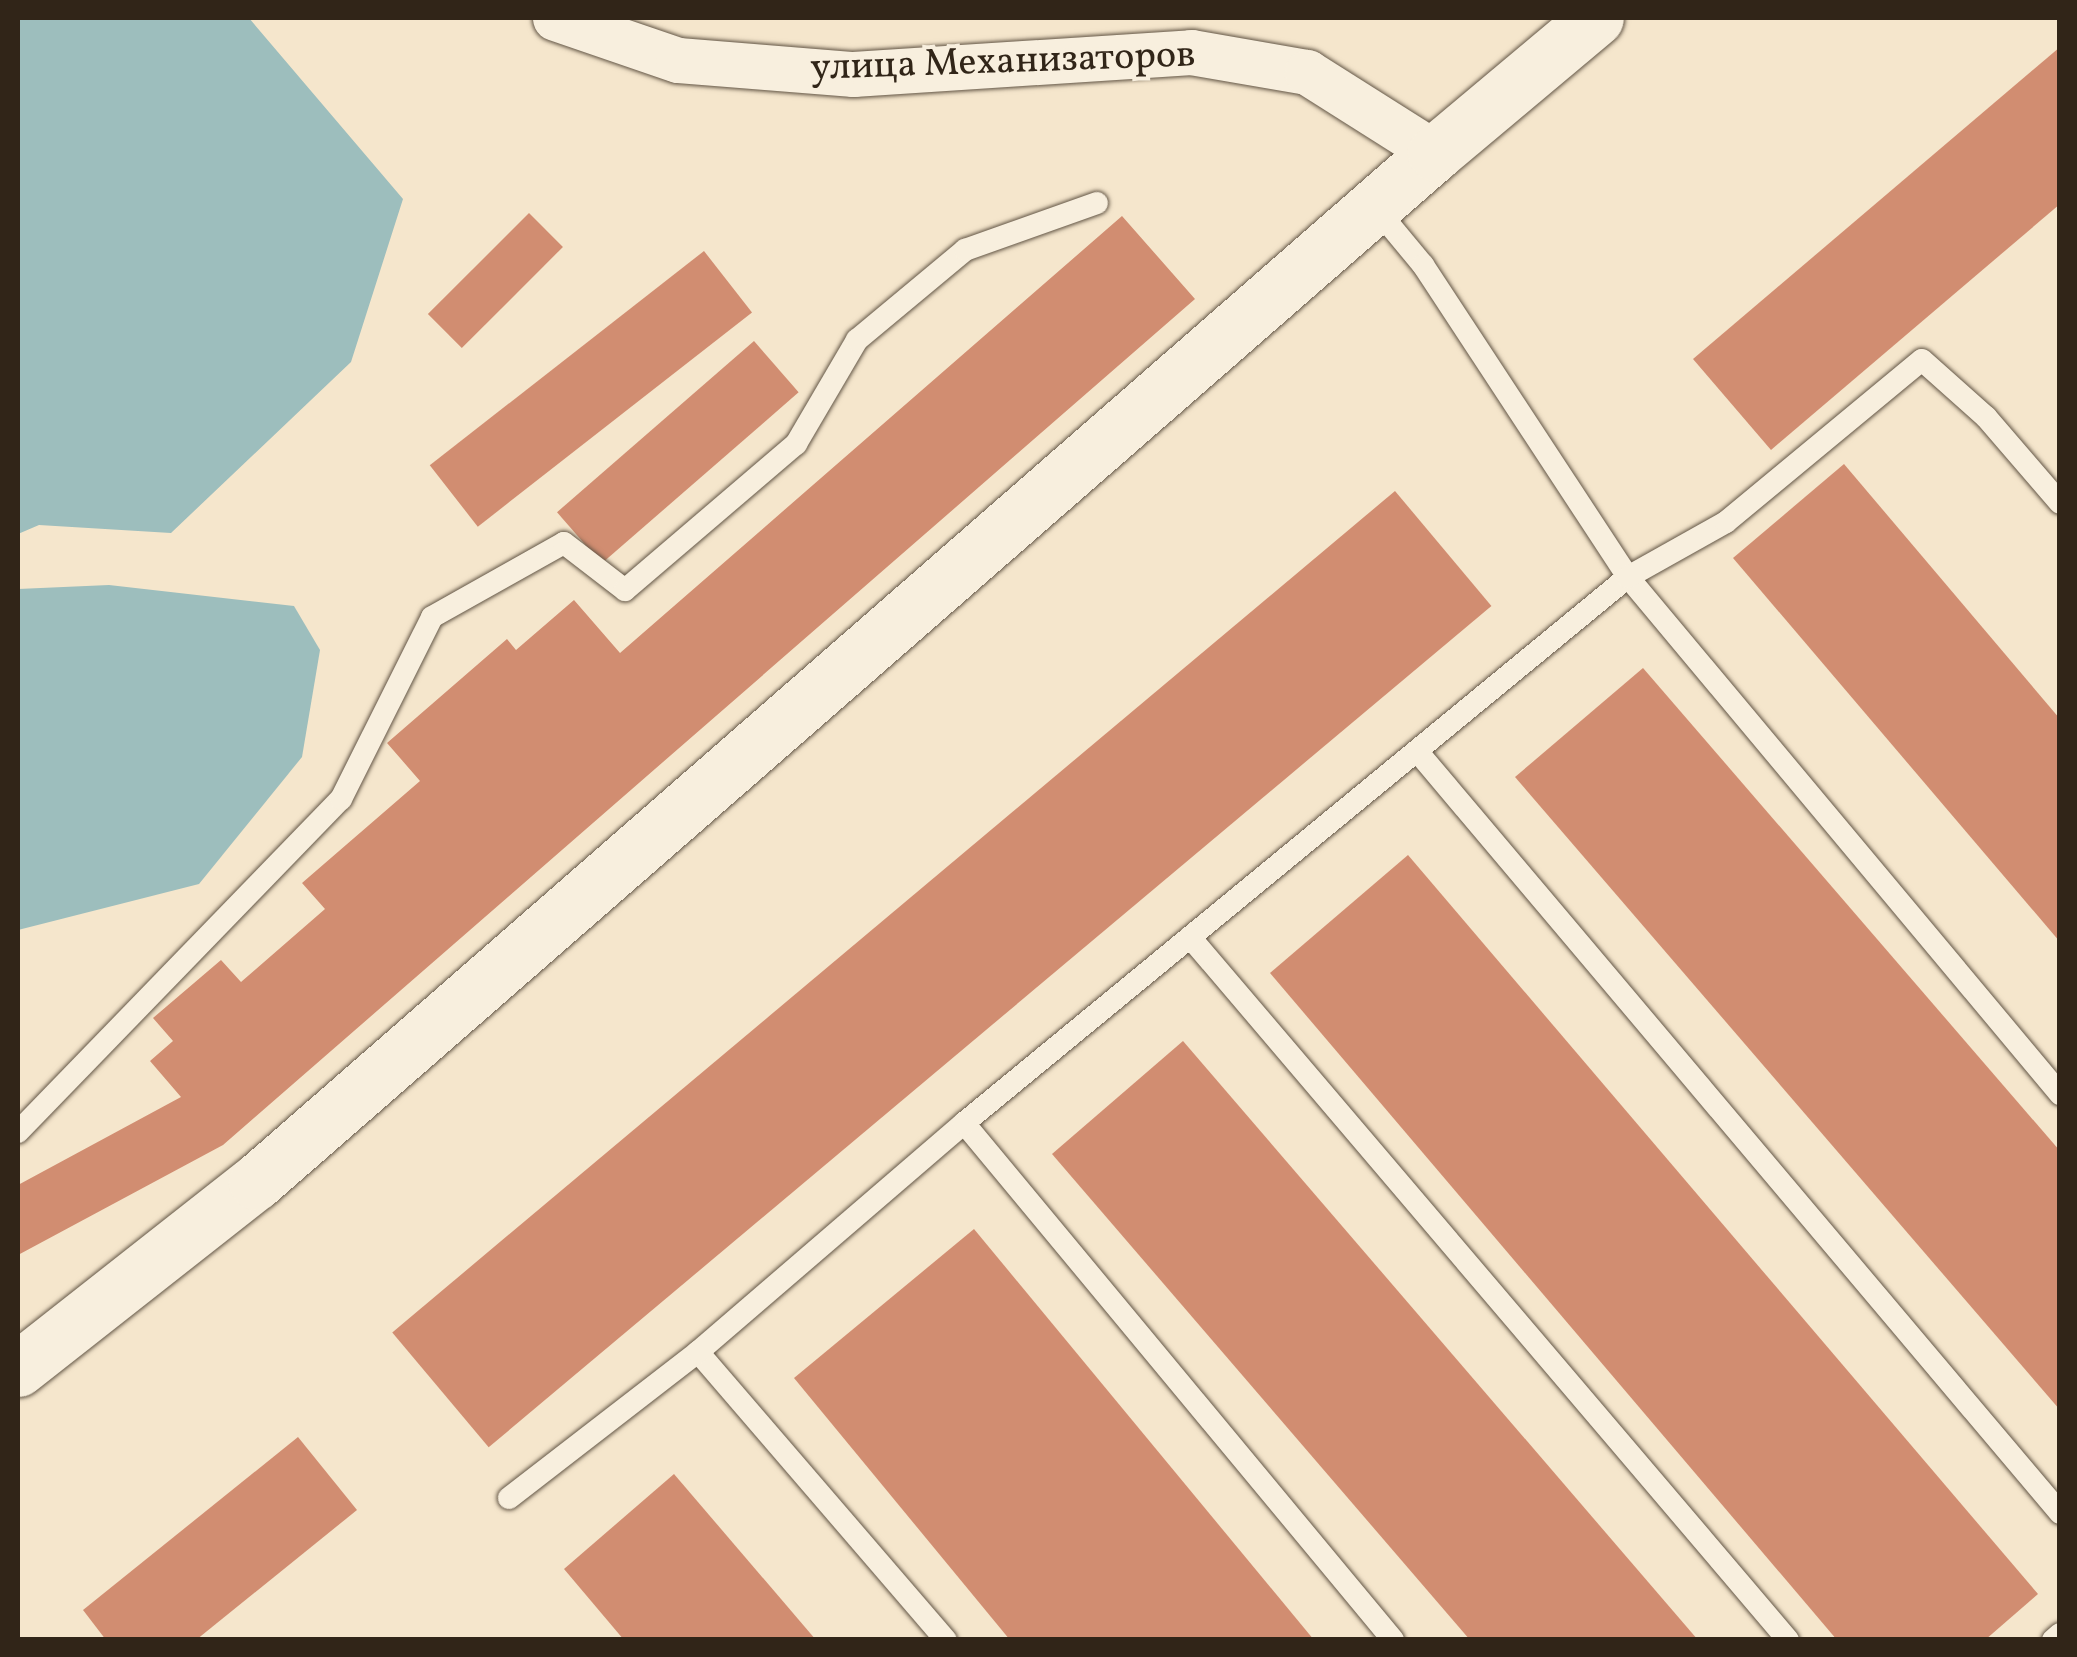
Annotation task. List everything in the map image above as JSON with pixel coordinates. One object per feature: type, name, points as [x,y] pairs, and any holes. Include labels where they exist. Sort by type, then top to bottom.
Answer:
[{"type":"street","name":"улица Механизаторов","points":[[554,18],[678,60],[853,74],[1191,52],[1306,72],[1435,153]]},
{"type":"street","points":[[18,1369],[256,1182],[1435,153],[1596,18]]},
{"type":"lane","points":[[18,1132],[341,799],[386,700],[432,618],[564,543],[626,590],[796,444],[857,340],[965,250],[1097,202]]},
{"type":"lane","points":[[1374,206],[1424,265],[1628,576],[2060,1094]]},
{"type":"lane","points":[[509,1498],[698,1352],[964,1123],[1628,576],[1726,522],[1922,360],[1986,417],[2060,503]]},
{"type":"lane","points":[[1417,752],[2060,1513]]},
{"type":"lane","points":[[1190,938],[1788,1640]]},
{"type":"lane","points":[[964,1123],[1393,1640]]},
{"type":"lane","points":[[698,1352],[946,1640]]},
{"type":"lane","points":[[2053,1640],[2060,1634]]},
{"type":"water","points":[[18,18],[249,18],[403,199],[351,362],[171,533],[39,525],[18,534]]},
{"type":"water","points":[[109,585],[294,606],[320,650],[302,757],[199,884],[18,930],[18,589]]},
{"type":"building","points":[[2060,47],[2060,204],[1771,450],[1693,359]]},
{"type":"building","points":[[529,213],[563,247],[462,348],[428,314]]},
{"type":"building","points":[[1122,216],[1195,299],[223,1145],[18,1255],[18,1185],[181,1097],[150,1061],[173,1041],[153,1018],[221,960],[241,982],[325,909],[302,883],[420,781],[387,743],[507,639],[516,650],[574,600],[620,653]]},
{"type":"building","points":[[704,251],[752,312],[478,527],[430,465]]},
{"type":"building","points":[[754,341],[799,392],[602,564],[557,512]]},
{"type":"building","points":[[1844,464],[2060,719],[2060,942],[1733,558]]},
{"type":"building","points":[[1395,491],[1491,606],[489,1447],[392,1332]]},
{"type":"building","points":[[1643,668],[2060,1151],[2060,1410],[1515,777]]},
{"type":"building","points":[[1408,855],[2038,1594],[1985,1640],[1837,1640],[1270,973]]},
{"type":"building","points":[[1183,1041],[1698,1640],[1470,1640],[1052,1154]]},
{"type":"building","points":[[974,1229],[1314,1640],[1010,1640],[794,1378]]},
{"type":"building","points":[[298,1437],[357,1510],[196,1640],[106,1640],[83,1610]]},
{"type":"building","points":[[674,1474],[816,1640],[624,1640],[564,1569]]}]
